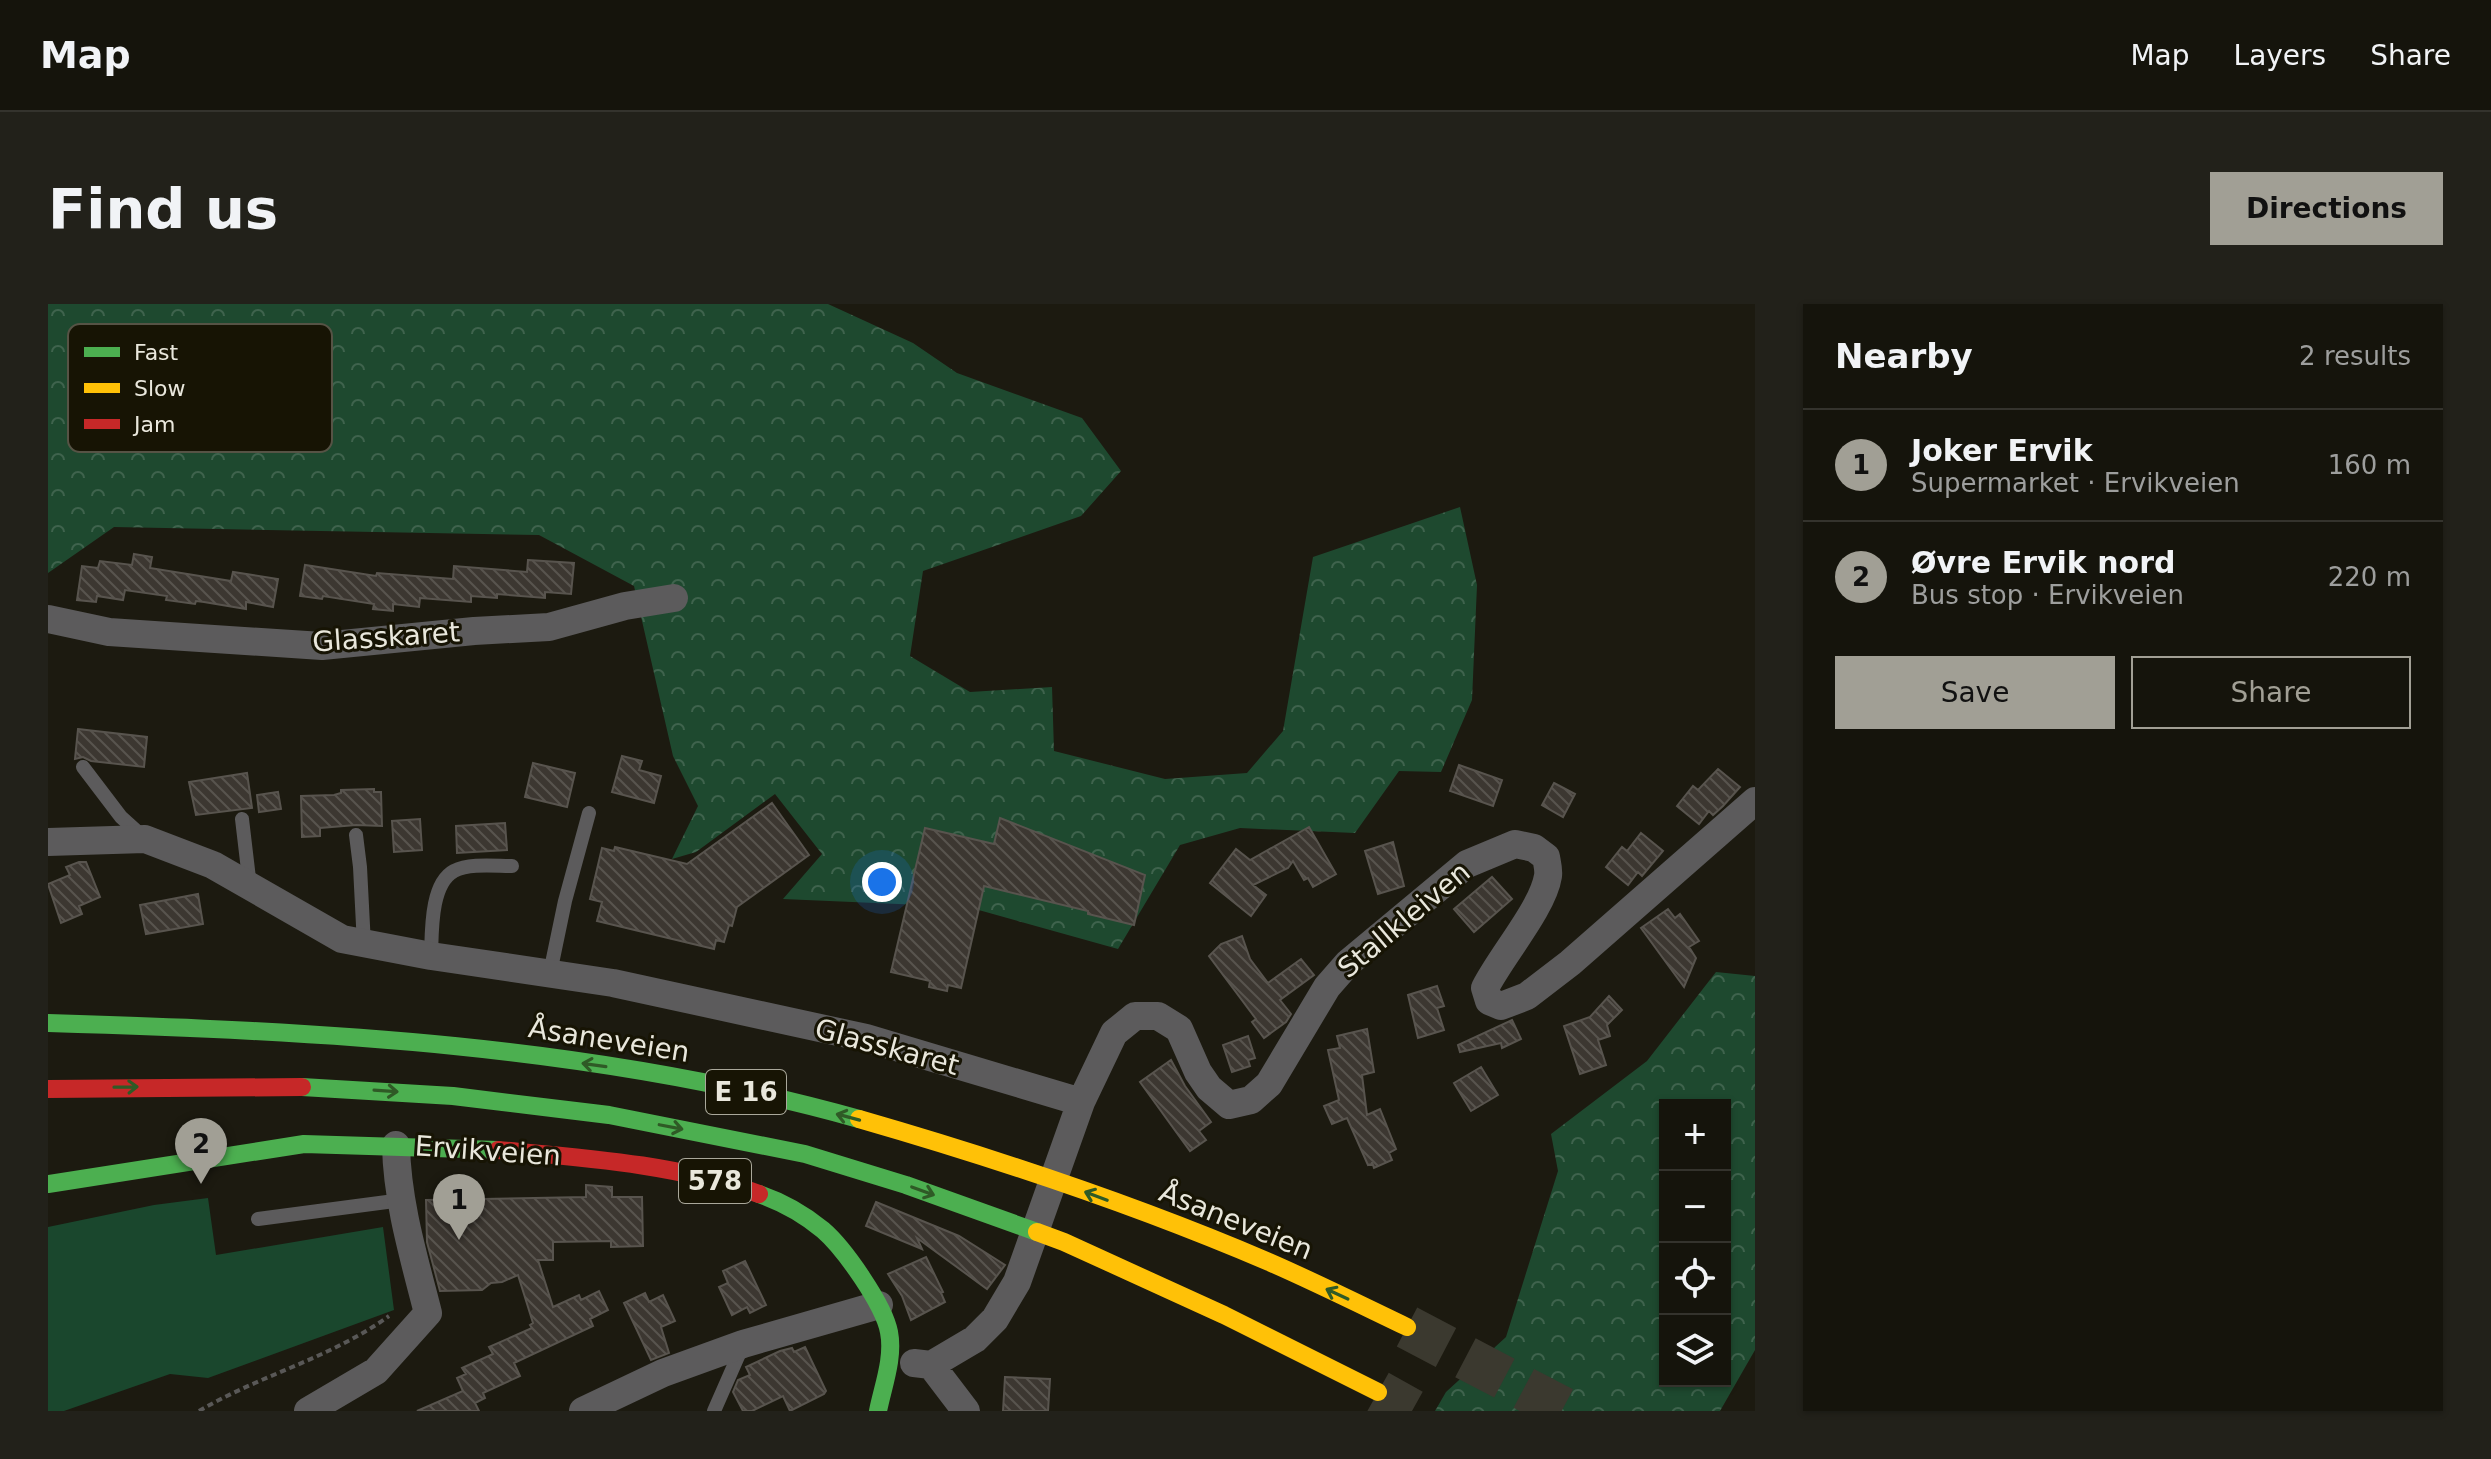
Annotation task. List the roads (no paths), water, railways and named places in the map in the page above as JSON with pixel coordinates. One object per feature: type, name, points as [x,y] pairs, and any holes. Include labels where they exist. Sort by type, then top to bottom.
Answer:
[{"type":"main road","name":"Åsaneveien","points":[[48,1023],[328,1035],[461,1047],[716,1085],[928,1139],[1080,1190],[1249,1253],[1407,1327]]},
{"type":"main road","name":"E 16","points":[[48,1089],[326,1087],[453,1096],[609,1115],[805,1154],[906,1185],[1064,1242],[1224,1315],[1378,1392]]},
{"type":"main road","name":"Ervikveien","points":[[48,1184],[304,1144],[396,1156],[487,1149],[601,1160],[695,1176],[746,1189],[779,1201],[824,1231],[879,1305],[889,1333],[889,1360],[878,1411]]},
{"type":"street","name":"Glasskaret","points":[[48,619],[109,632],[322,646],[549,627],[625,606],[674,598]]},
{"type":"street","name":"Stallkleiven","points":[[931,1365],[975,1339],[995,1319],[1017,1282],[1076,1115],[1114,1033],[1135,1016],[1158,1016],[1179,1029],[1198,1072],[1209,1088],[1229,1105],[1251,1100],[1269,1084],[1327,987],[1348,963],[1467,864],[1515,844],[1534,848],[1546,857],[1549,874],[1541,897],[1496,964],[1485,988],[1489,1001],[1501,1006],[1527,996],[1570,963],[1755,801]]},
{"type":"street","name":"Glasskaret","points":[[48,842],[145,839],[213,865],[342,939],[431,956],[613,983],[866,1038],[1076,1115]]},
{"type":"street","name":"Ervikveien","points":[[308,1411],[376,1371],[428,1313],[402,1200],[396,1156]]},
{"type":"street","points":[[583,1411],[663,1373],[743,1344],[879,1305]]},
{"type":"street","points":[[889,1360],[931,1365],[966,1411]]},
{"type":"lane","name":"Glasskaret","points":[[83,767],[121,817],[145,839]]},
{"type":"lane","points":[[550,973],[589,813]]},
{"type":"lane","points":[[242,819],[250,888]]},
{"type":"lane","points":[[356,835],[364,945]]},
{"type":"lane","points":[[431,956],[433,911],[449,875],[456,870],[476,866],[512,866]]},
{"type":"lane","points":[[258,1219],[402,1200]]},
{"type":"lane","points":[[714,1411],[743,1344]]},
{"type":"tunnel","points":[[1407,1327],[1567,1411]]},
{"type":"tunnel","points":[[1378,1392],[1412,1411]]},
{"type":"place","name":"Øvre Ervik nord","points":[[201,1184]]},
{"type":"place","name":"Joker Ervik","points":[[459,1240]]}]
